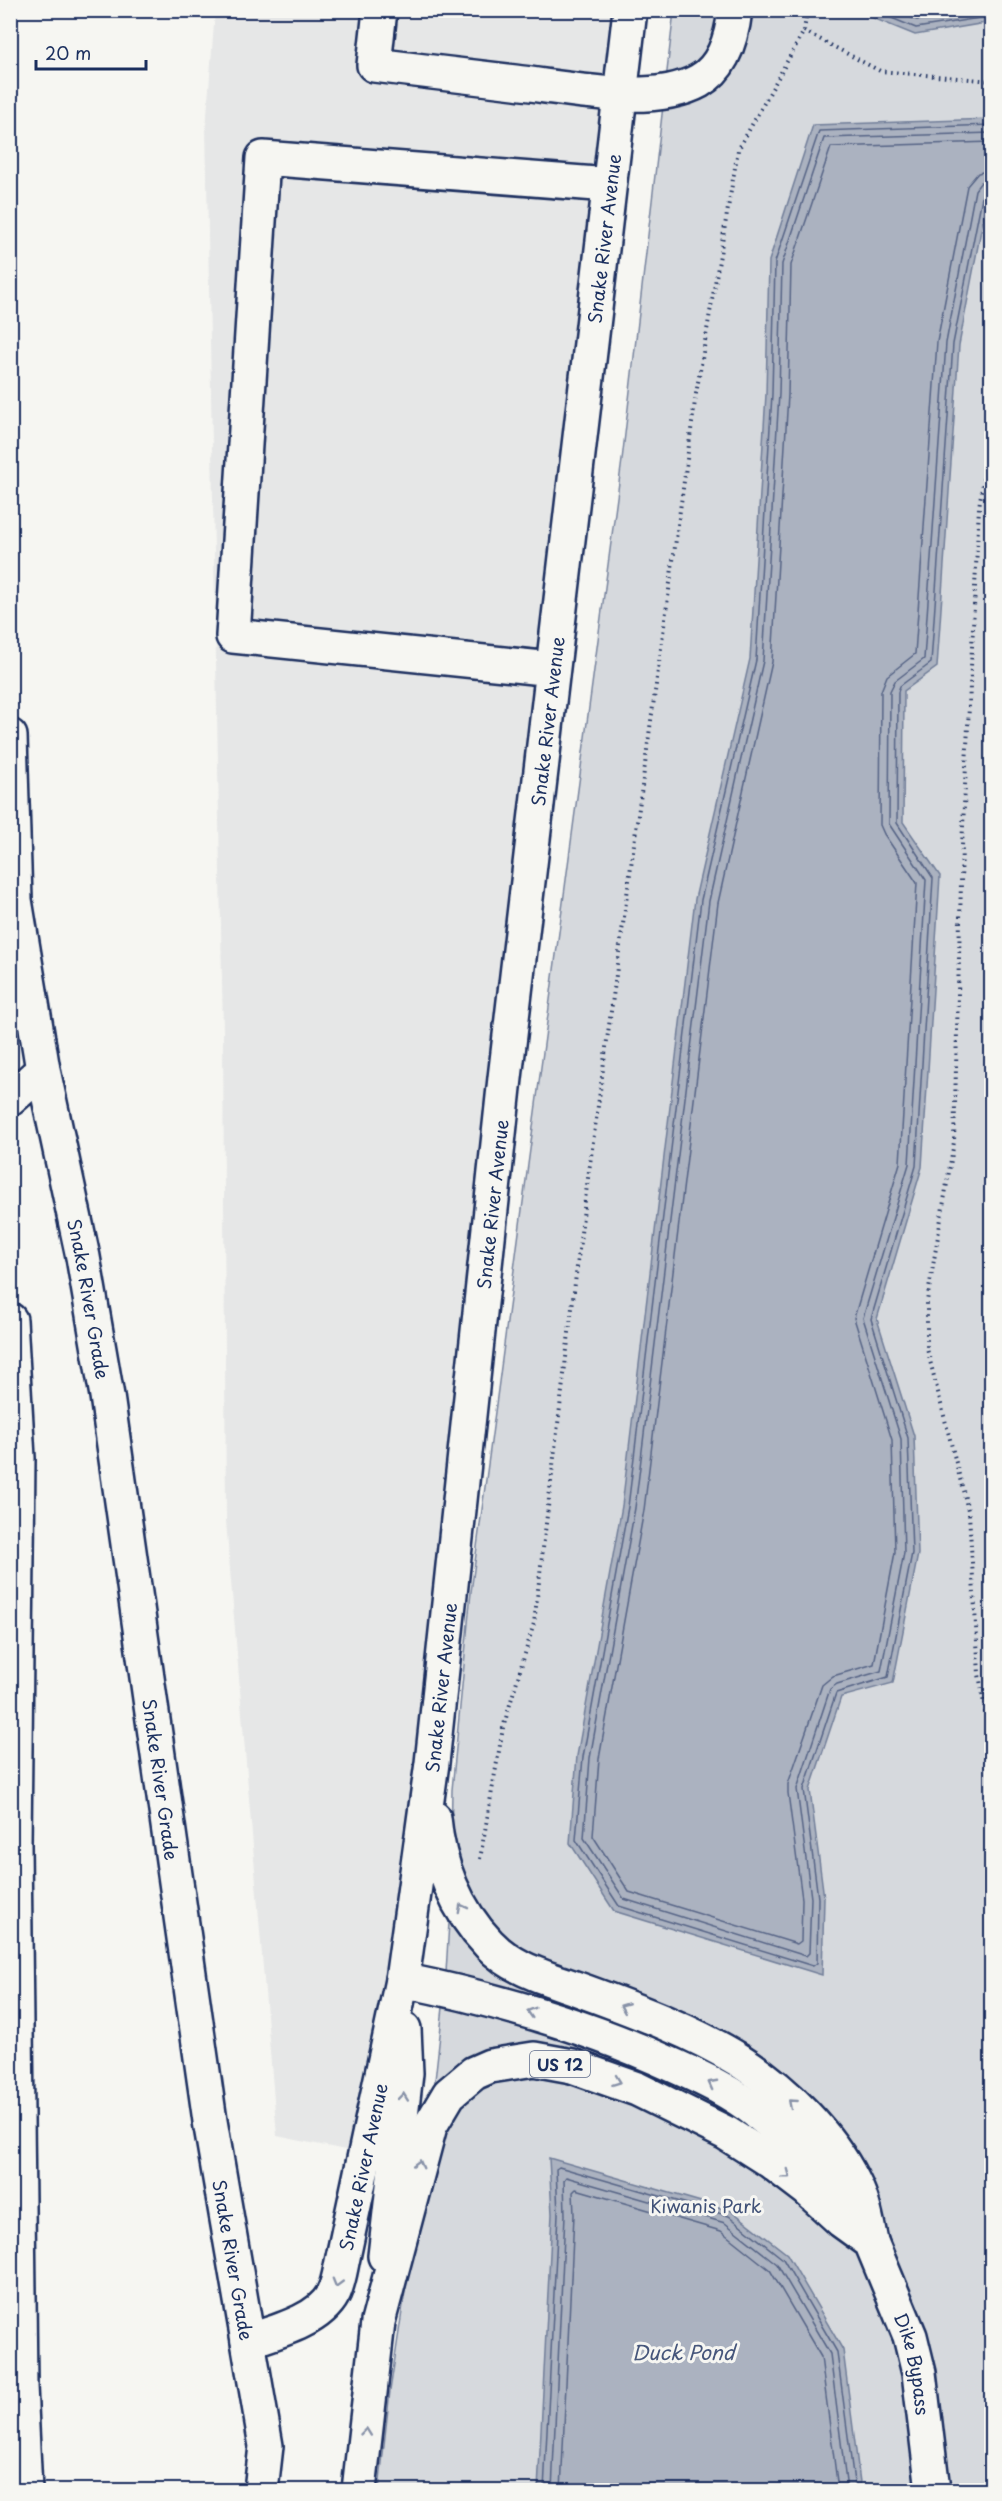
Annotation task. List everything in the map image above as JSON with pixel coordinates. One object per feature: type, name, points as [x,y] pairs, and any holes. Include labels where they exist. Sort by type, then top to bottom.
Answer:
[{"type":"main road","points":[[380,10],[374,65],[620,94],[664,92],[685,87],[713,71],[723,56],[732,31],[735,10]]},
{"type":"main road","name":"Snake River Avenue","points":[[248,2341],[288,2328],[312,2316],[333,2295],[402,1980],[432,1763],[505,1078],[630,10]]},
{"type":"main road","points":[[552,669],[233,636],[263,158],[609,185]]},
{"type":"main road","name":"Snake River Grade","points":[[10,736],[15,900],[43,1070],[62,1147],[107,1396],[210,2121],[266,2446],[261,2490]]},
{"type":"main road","points":[[10,1071],[43,1070]]},
{"type":"main road","points":[[10,1099],[43,1070]]},
{"type":"main road","points":[[10,1320],[18,1458],[12,1845],[15,2386],[25,2490]]},
{"type":"main road","points":[[432,1763],[435,1831],[447,1876],[468,1919],[489,1945],[525,1970],[586,1992],[708,2043],[740,2060],[799,2108],[837,2154],[854,2181],[871,2242]]},
{"type":"main road","points":[[402,1980],[466,1993],[606,2037],[654,2056],[729,2093],[758,2113],[817,2167],[871,2242]]},
{"type":"main road","name":"US 12","points":[[360,2490],[406,2073],[402,1980]]},
{"type":"main road","name":"US 12","points":[[378,2322],[430,2126],[449,2094],[464,2081],[490,2066],[507,2062],[534,2059],[572,2066],[637,2089],[679,2108],[726,2133],[770,2161],[871,2242]]},
{"type":"main road","name":"Dike Bypass","points":[[871,2242],[899,2306],[920,2373],[933,2490]]},
{"type":"main road","points":[[266,2446],[284,2490]]},
{"type":"path","points":[[478,1868],[503,1728],[534,1623],[587,1188],[696,394],[738,150],[804,31],[807,10]]},
{"type":"path","points":[[804,31],[880,71],[992,81]]},
{"type":"path","points":[[992,425],[979,507],[962,846],[954,1142],[927,1301],[927,1349],[969,1514],[980,1674],[992,1752]]},
{"type":"shaded area","points":[[215,11],[630,11],[505,1078],[365,2154],[277,2136],[226,1521],[223,1033],[206,127]]},
{"type":"green space","name":"Kiwanis Park","points":[[674,11],[991,11],[991,2490],[379,2490],[390,2391],[430,2126],[445,1989],[450,1906],[452,1790],[471,1592],[622,460]]},
{"type":"water","points":[[856,11],[991,11],[991,22],[915,35]]},
{"type":"water","points":[[991,119],[991,178],[959,345],[937,667],[904,691],[903,822],[940,876],[922,1167],[877,1319],[914,1436],[918,1554],[893,1683],[841,1697],[810,1790],[824,1898],[822,1975],[614,1911],[570,1843],[577,1756],[622,1506],[695,899],[750,659],[766,394],[769,261],[813,125]]},
{"type":"water","name":"Duck Pond","points":[[549,2158],[732,2211],[787,2254],[843,2350],[861,2490],[538,2490],[552,2214]]}]
